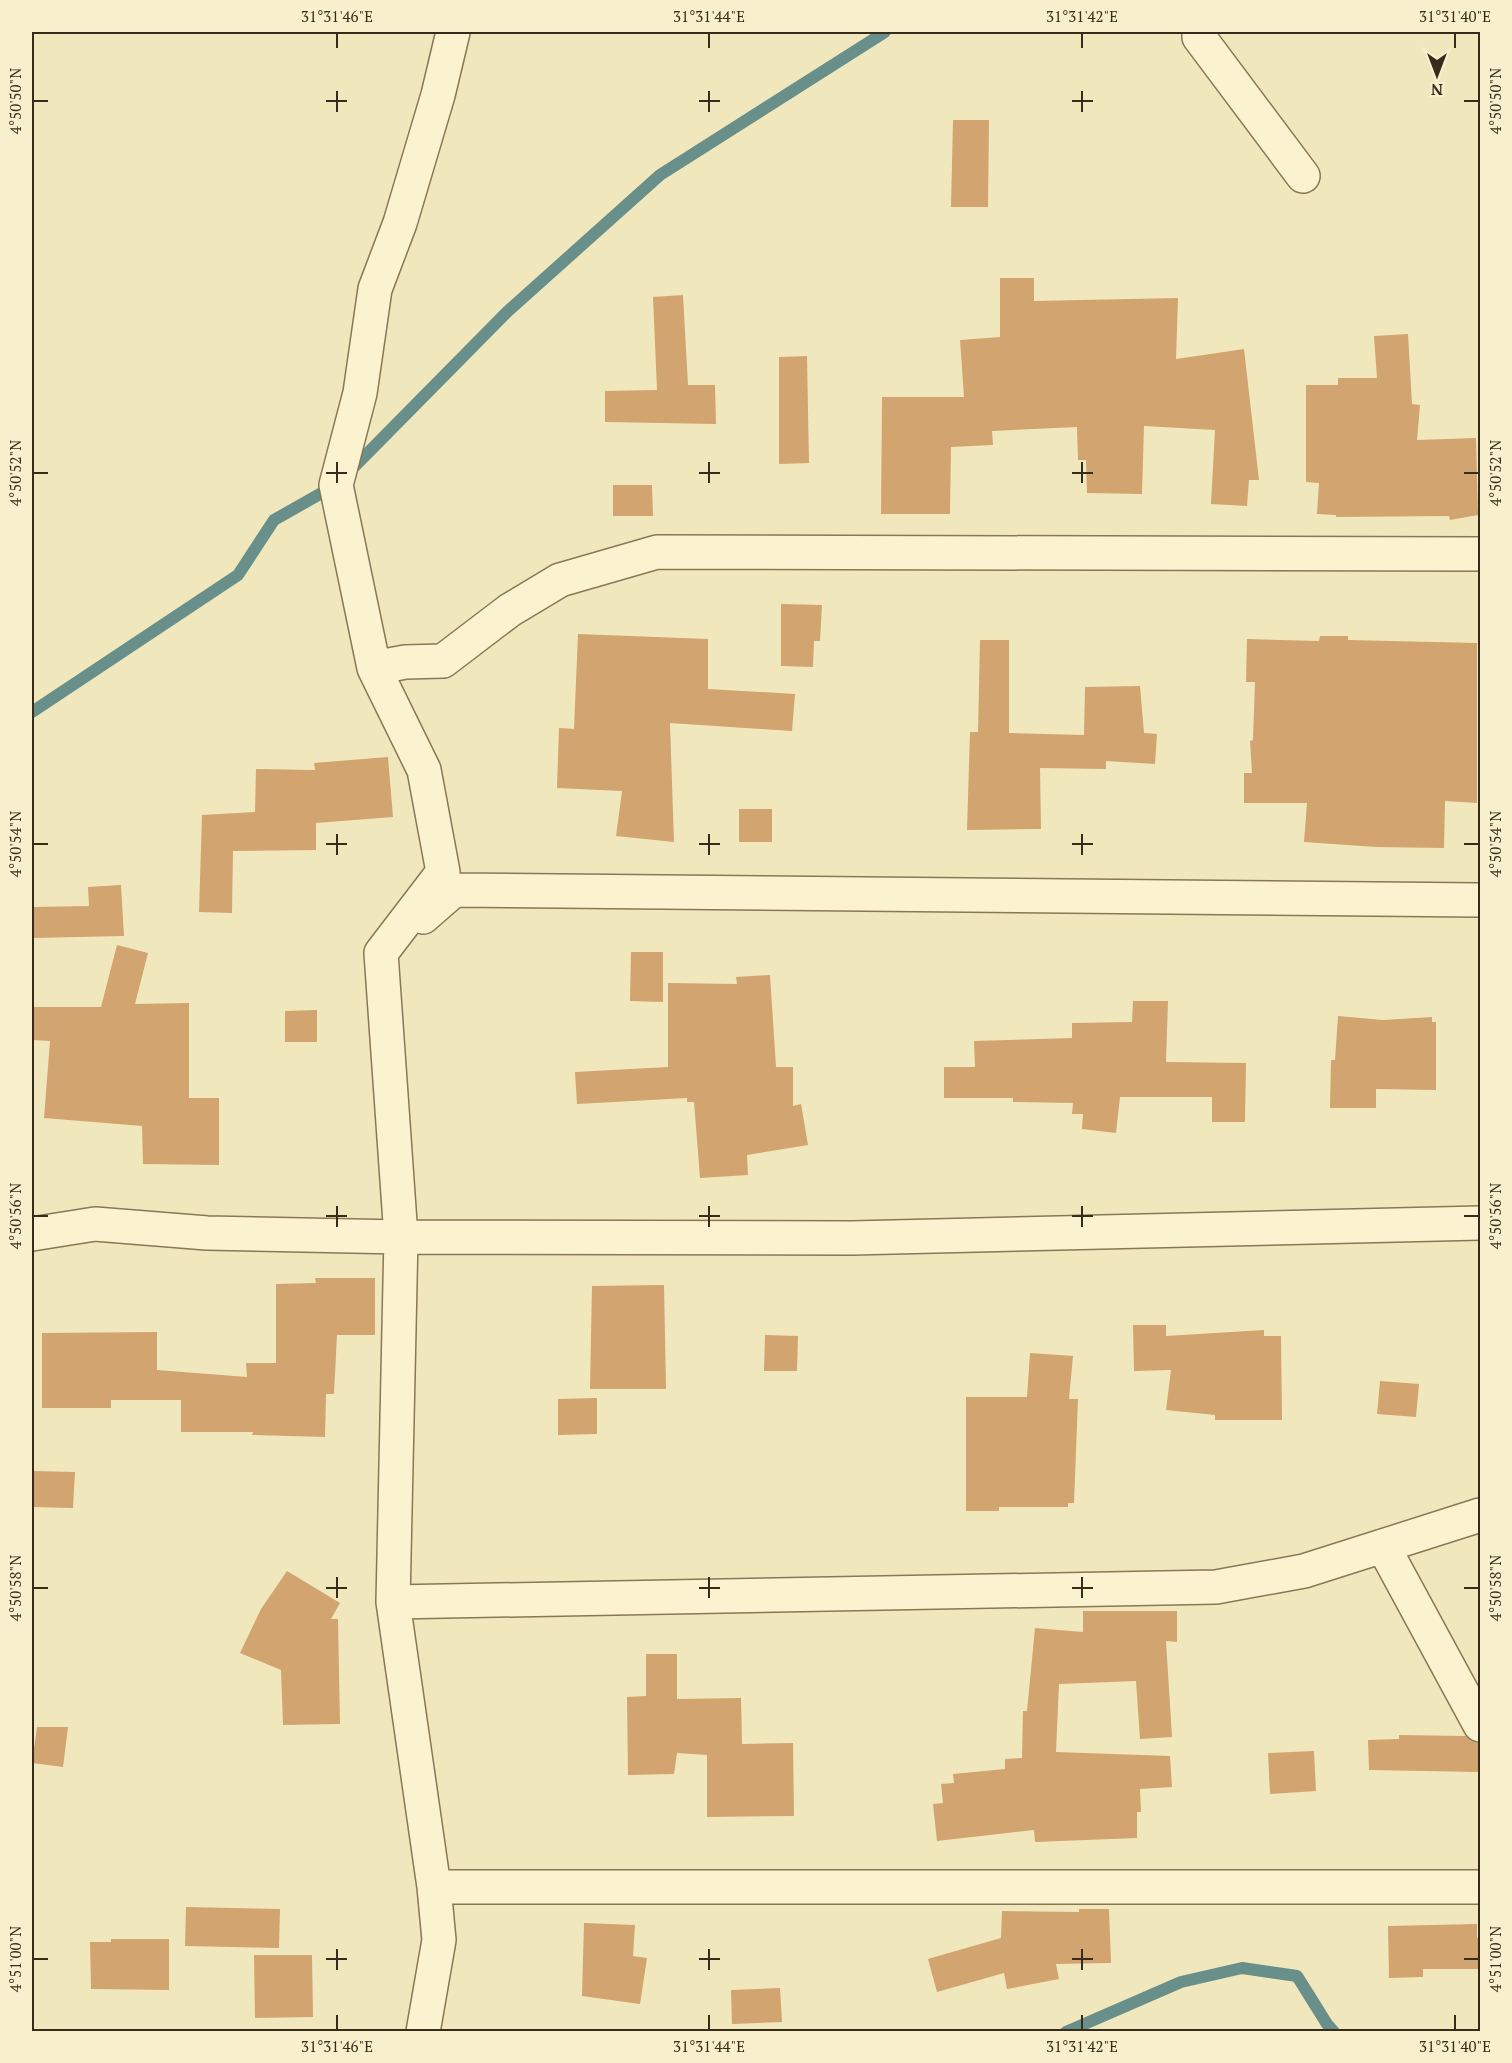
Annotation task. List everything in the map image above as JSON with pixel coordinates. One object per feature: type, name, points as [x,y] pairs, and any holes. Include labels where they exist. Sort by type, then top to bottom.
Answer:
[{"type":"street","points":[[423,2031],[439,1940],[434,1887],[393,1602],[401,1237],[381,953],[443,872],[424,770],[374,668],[336,485],[360,393],[375,289],[406,201],[438,95],[453,32]]},
{"type":"street","points":[[1199,32],[1199,37],[1303,176]]},
{"type":"street","points":[[374,668],[405,662],[443,661],[510,610],[560,580],[657,552],[1480,554]]},
{"type":"street","points":[[381,953],[454,890],[1480,900]]},
{"type":"street","points":[[32,1234],[95,1224],[207,1233],[401,1237],[852,1238],[1480,1223]]},
{"type":"street","points":[[393,1602],[1216,1587],[1304,1571],[1480,1515]]},
{"type":"street","points":[[1383,1546],[1480,1725]]},
{"type":"street","points":[[434,1887],[1480,1887]]},
{"type":"building","points":[[953,120],[989,120],[988,207],[951,207]]},
{"type":"building","points":[[1000,278],[1034,278],[1034,301],[1178,298],[1176,359],[1244,349],[1259,480],[1249,480],[1247,506],[1211,504],[1215,430],[1144,426],[1142,494],[1087,493],[1086,460],[1078,460],[1077,427],[992,431],[993,445],[951,447],[950,514],[881,514],[882,397],[964,397],[960,340],[1000,337]]},
{"type":"building","points":[[683,295],[688,385],[715,385],[716,424],[605,422],[605,391],[657,390],[653,297]]},
{"type":"building","points":[[1408,334],[1412,404],[1420,405],[1417,440],[1476,438],[1478,515],[1450,520],[1449,516],[1336,517],[1336,515],[1317,514],[1319,483],[1306,482],[1306,385],[1338,385],[1338,378],[1377,378],[1374,336]]},
{"type":"building","points":[[807,356],[809,463],[779,464],[779,357]]},
{"type":"building","points":[[613,485],[652,485],[653,516],[613,516]]},
{"type":"building","points":[[781,604],[822,605],[820,641],[814,641],[813,667],[781,666]]},
{"type":"building","points":[[578,634],[708,639],[708,689],[795,694],[792,731],[670,723],[674,842],[616,836],[622,791],[557,788],[559,728],[574,729]]},
{"type":"building","points":[[1320,636],[1348,636],[1348,640],[1477,643],[1477,803],[1445,801],[1444,848],[1376,847],[1304,842],[1307,803],[1244,803],[1244,773],[1252,773],[1250,741],[1253,740],[1255,682],[1246,682],[1247,639],[1319,641]]},
{"type":"building","points":[[980,640],[1009,640],[1009,733],[1084,735],[1085,687],[1140,686],[1144,733],[1157,734],[1155,764],[1106,761],[1106,769],[1040,768],[1041,829],[967,830],[970,732],[978,732]]},
{"type":"building","points":[[388,757],[393,817],[316,823],[316,850],[233,851],[232,913],[199,912],[202,815],[255,812],[256,769],[315,770],[314,763]]},
{"type":"building","points":[[739,809],[772,809],[772,842],[739,842]]},
{"type":"building","points":[[121,885],[124,936],[32,938],[32,907],[89,906],[88,887]]},
{"type":"building","points":[[117,945],[148,953],[135,1004],[189,1003],[189,1098],[219,1098],[219,1165],[143,1164],[142,1126],[44,1118],[50,1041],[32,1040],[32,1007],[101,1007]]},
{"type":"building","points":[[631,952],[663,952],[663,1002],[630,1001]]},
{"type":"building","points":[[770,975],[776,1067],[793,1067],[793,1106],[801,1104],[808,1145],[747,1155],[748,1175],[700,1178],[694,1102],[687,1102],[687,1098],[577,1104],[575,1072],[668,1067],[668,983],[737,984],[736,977]]},
{"type":"building","points":[[1133,1001],[1168,1001],[1166,1062],[1246,1063],[1245,1122],[1212,1122],[1212,1097],[1120,1097],[1116,1133],[1082,1129],[1083,1114],[1072,1114],[1073,1103],[1013,1102],[1013,1098],[944,1098],[944,1067],[975,1067],[974,1041],[1072,1038],[1072,1023],[1132,1022]]},
{"type":"building","points":[[317,1010],[317,1042],[285,1042],[285,1011]]},
{"type":"building","points":[[1338,1016],[1383,1020],[1432,1017],[1432,1022],[1436,1022],[1436,1090],[1376,1089],[1376,1108],[1330,1108],[1331,1060],[1335,1060]]},
{"type":"building","points":[[315,1278],[375,1278],[375,1335],[337,1335],[334,1394],[326,1394],[325,1437],[252,1435],[253,1432],[181,1432],[181,1400],[111,1400],[111,1408],[42,1408],[42,1333],[157,1332],[157,1370],[247,1377],[246,1363],[276,1363],[276,1284],[316,1283]]},
{"type":"building","points":[[664,1285],[666,1389],[590,1389],[592,1286]]},
{"type":"building","points":[[1133,1325],[1166,1325],[1166,1336],[1264,1330],[1264,1336],[1281,1336],[1282,1420],[1215,1420],[1215,1415],[1166,1410],[1171,1370],[1134,1371]]},
{"type":"building","points":[[765,1335],[798,1336],[797,1371],[764,1371]]},
{"type":"building","points":[[1030,1353],[1073,1356],[1069,1399],[1078,1399],[1074,1503],[1068,1503],[1068,1507],[999,1507],[999,1511],[966,1511],[966,1397],[1027,1397]]},
{"type":"building","points":[[1380,1381],[1419,1384],[1416,1417],[1377,1414]]},
{"type":"building","points":[[597,1398],[597,1434],[558,1435],[558,1399]]},
{"type":"building","points":[[32,1471],[75,1472],[73,1508],[32,1507]]},
{"type":"building","points":[[287,1571],[340,1603],[331,1619],[338,1619],[340,1724],[283,1725],[281,1670],[240,1653],[261,1609]]},
{"type":"building","points":[[1083,1611],[1177,1611],[1177,1642],[1166,1641],[1172,1737],[1140,1739],[1136,1681],[1059,1684],[1056,1752],[1170,1756],[1172,1787],[1140,1789],[1141,1812],[1137,1812],[1137,1838],[1035,1842],[1034,1830],[937,1841],[933,1804],[943,1803],[941,1784],[954,1783],[953,1774],[1005,1769],[1005,1759],[1022,1758],[1023,1711],[1027,1711],[1035,1628],[1083,1632]]},
{"type":"building","points":[[646,1654],[677,1654],[677,1699],[741,1698],[742,1744],[793,1743],[794,1816],[707,1817],[707,1755],[677,1753],[674,1774],[628,1775],[627,1697],[646,1696]]},
{"type":"building","points":[[37,1727],[68,1727],[63,1767],[32,1763]]},
{"type":"building","points":[[1399,1735],[1466,1736],[1471,1741],[1480,1744],[1479,1772],[1369,1770],[1368,1740],[1399,1739]]},
{"type":"building","points":[[1314,1751],[1316,1791],[1270,1794],[1268,1753]]},
{"type":"building","points":[[186,1907],[280,1909],[279,1948],[185,1946]]},
{"type":"building","points":[[1079,1909],[1109,1909],[1111,1963],[1056,1964],[1059,1979],[1007,1989],[1004,1973],[937,1992],[928,1959],[1001,1938],[1002,1911],[1079,1912]]},
{"type":"building","points":[[584,1923],[635,1925],[633,1956],[647,1958],[640,2004],[582,1996]]},
{"type":"building","points":[[1477,1924],[1477,1938],[1480,1938],[1480,1969],[1423,1969],[1423,1977],[1389,1978],[1388,1926]]},
{"type":"building","points":[[111,1939],[169,1939],[169,1990],[91,1989],[90,1942],[111,1942]]},
{"type":"building","points":[[254,1955],[312,1955],[313,2017],[255,2018]]},
{"type":"building","points":[[780,1988],[782,2022],[732,2024],[731,1990]]},
{"type":"waterway","points":[[349,472],[507,312],[660,175],[885,32]]},
{"type":"waterway","points":[[32,712],[238,575],[274,520],[334,486]]},
{"type":"waterway","points":[[1066,2032],[1181,1982],[1242,1968],[1297,1976],[1334,2032]]}]
